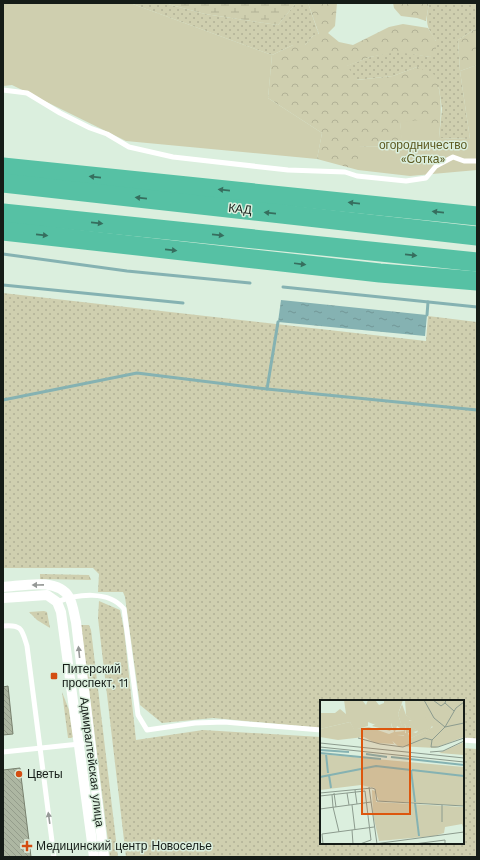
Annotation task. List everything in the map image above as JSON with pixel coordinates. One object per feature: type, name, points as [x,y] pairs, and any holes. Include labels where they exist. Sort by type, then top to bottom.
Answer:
[{"type":"highway","points":[[3,167],[477,216]]},
{"type":"highway","points":[[3,179],[54,189]]},
{"type":"highway","name":"КАД","points":[[3,183],[477,236]]},
{"type":"highway","points":[[3,213],[477,262]]},
{"type":"highway","points":[[3,231],[380,273],[468,280]]},
{"type":"highway","points":[[289,243],[468,280]]},
{"type":"street","points":[[3,587],[47,585],[58,588],[69,597]]},
{"type":"street","points":[[3,598],[39,596],[52,597],[57,602]]},
{"type":"street","name":"Адмиралтейская улица","points":[[69,597],[76,622],[84,743],[94,857]]},
{"type":"street","name":"Адмиралтейская улица","points":[[57,602],[64,623],[104,857]]},
{"type":"lane","points":[[3,90],[27,93],[66,116],[90,128],[108,134],[129,147],[194,161],[288,170],[345,172],[357,176],[406,181],[426,178],[436,166],[453,157],[464,161],[477,161]]},
{"type":"lane","points":[[57,602],[69,597],[94,596],[118,601],[124,608],[138,715],[147,730],[195,723],[224,722],[320,730]]},
{"type":"lane","points":[[3,626],[17,626],[24,636],[32,679],[54,857]]},
{"type":"lane","points":[[464,740],[477,742]]},
{"type":"lane","points":[[3,752],[84,743]]},
{"type":"green space","points":[[3,3],[130,3],[272,55],[268,98],[322,133],[317,159],[126,141],[12,85],[3,86]]},
{"type":"green space","points":[[130,3],[164,3],[205,14],[278,25],[296,3],[308,3],[319,35],[313,36],[305,45],[293,45],[272,55]]},
{"type":"green space","points":[[164,3],[296,3],[278,25],[205,14]]},
{"type":"green space","points":[[308,3],[337,3],[335,26],[328,33],[339,42],[353,45],[389,27],[403,24],[428,28],[436,41],[436,51],[430,57],[397,52],[370,57],[347,66],[357,80],[393,76],[417,67],[435,75],[438,83],[440,98],[441,114],[439,138],[400,122],[403,146],[358,147],[358,170],[317,159],[322,133],[268,98],[272,55],[293,45],[305,45],[313,36],[319,34]]},
{"type":"green space","points":[[393,3],[429,3],[426,21],[401,16],[394,8]]},
{"type":"green space","points":[[429,3],[477,3],[477,28],[458,40],[460,71],[470,139],[439,138],[442,109],[439,88],[417,67],[393,76],[356,80],[346,66],[370,57],[397,51],[430,57],[436,41],[427,23]]},
{"type":"green space","points":[[477,28],[477,65],[460,71],[458,40]]},
{"type":"green space","name":"огородничество «Сотка»","points":[[477,65],[477,170],[410,176],[358,170],[358,147],[402,146],[400,122],[429,119],[439,138],[470,139],[460,71]]},
{"type":"green space","points":[[3,293],[426,341],[428,316],[477,322],[477,739],[464,738],[464,700],[320,700],[320,728],[213,718],[162,723],[140,705],[125,597],[123,592],[98,592],[99,574],[93,568],[3,568]]},
{"type":"green space","points":[[40,574],[89,575],[91,580],[40,579]]},
{"type":"green space","points":[[99,601],[120,610],[124,630],[136,740],[203,730],[320,737],[320,844],[464,844],[464,748],[477,749],[477,857],[126,857],[98,618]]},
{"type":"green space","points":[[29,612],[47,612],[50,628],[37,620]]},
{"type":"green space","points":[[81,625],[89,625],[91,630],[118,857],[110,857]]},
{"type":"green space","points":[[62,692],[69,710],[73,737],[71,738],[68,738]]},
{"type":"water","points":[[281,300],[427,315],[425,336],[278,322]]},
{"type":"building","points":[[8,686],[13,734],[3,735],[3,687]]},
{"type":"building","points":[[20,768],[31,857],[3,857],[3,770]]},
{"type":"waterway","points":[[3,254],[127,271],[250,283]]},
{"type":"waterway","points":[[3,285],[183,303]]},
{"type":"waterway","points":[[283,287],[477,307]]},
{"type":"waterway","points":[[427,315],[428,302]]},
{"type":"waterway","points":[[267,389],[278,322]]},
{"type":"waterway","points":[[3,400],[137,373],[267,389],[477,410]]},
{"type":"place","name":"Питерский проспект, 11","points":[[54,676]]},
{"type":"place","name":"Цветы","points":[[19,774]]},
{"type":"place","name":"Медицинский центр Новоселье","points":[[27,846]]}]
